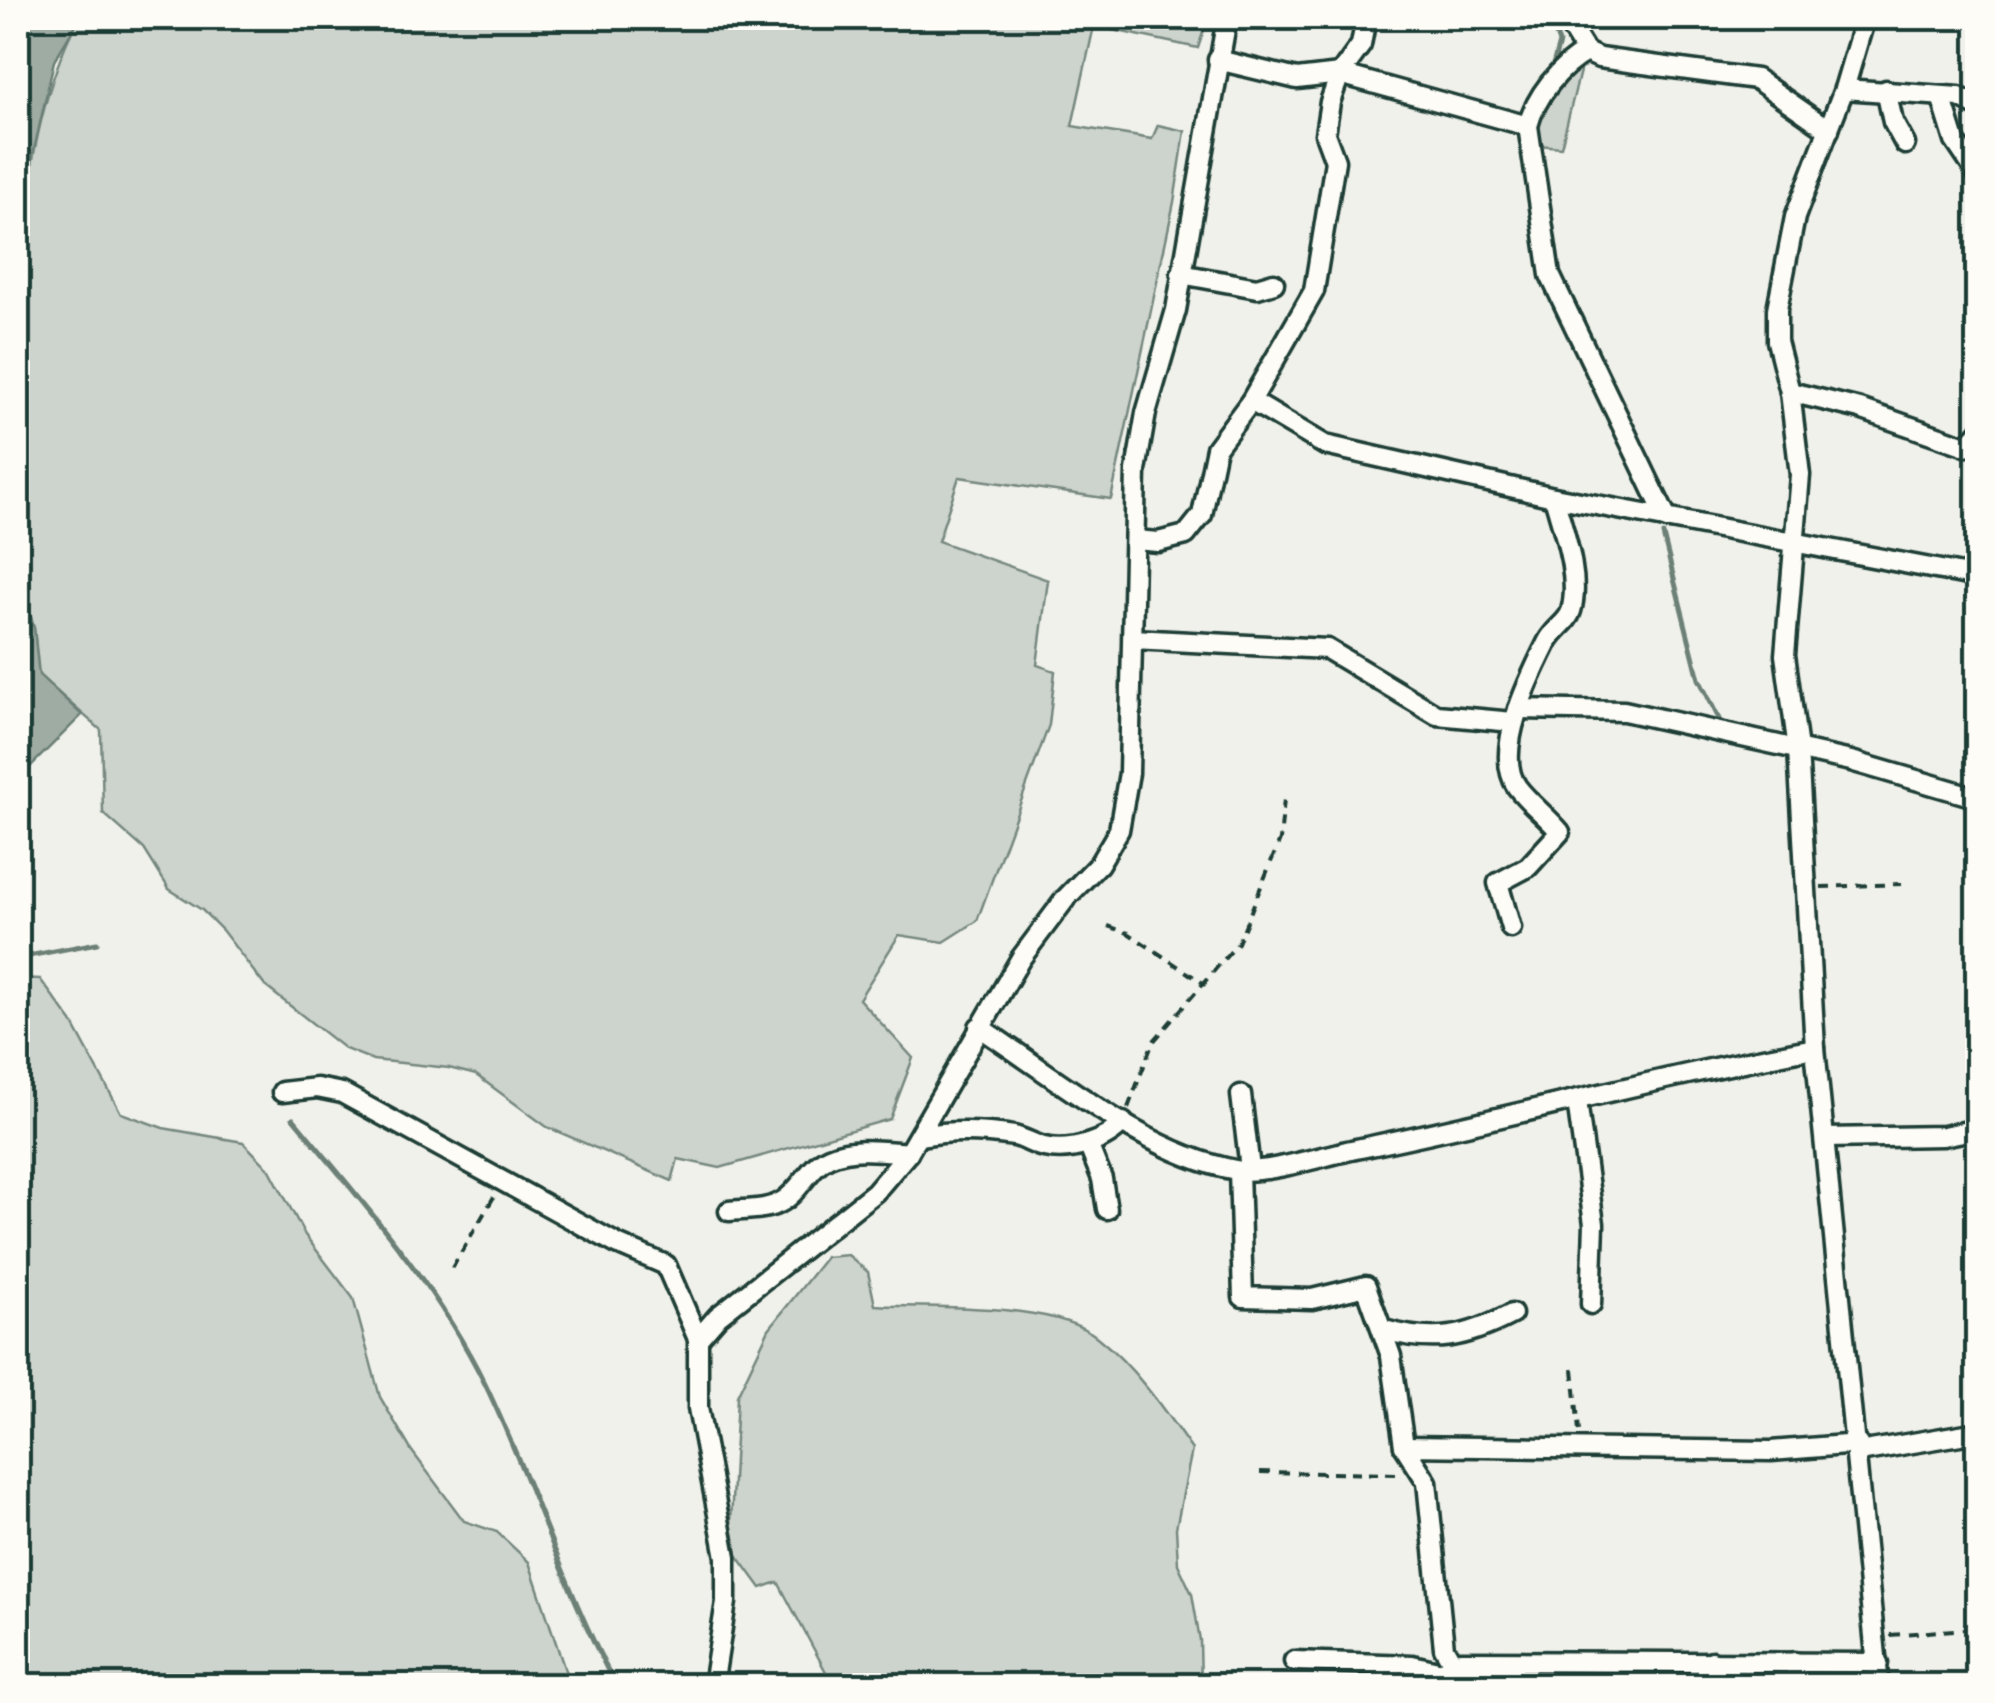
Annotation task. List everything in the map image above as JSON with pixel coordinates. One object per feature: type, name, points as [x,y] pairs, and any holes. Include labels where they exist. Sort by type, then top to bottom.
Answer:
[{"type":"street","points":[[698,1339],[718,1316],[875,1192],[908,1153],[1021,958],[1066,898],[1099,864],[1119,830],[1130,773],[1136,471],[1146,414],[1176,310],[1226,18]]},
{"type":"street","points":[[1135,540],[1158,542],[1186,535],[1202,515],[1216,448],[1251,401],[1314,291],[1335,161],[1325,134],[1330,102],[1340,74],[1361,45],[1366,18]]},
{"type":"street","points":[[1565,18],[1586,52],[1599,58],[1756,79],[1828,130]]},
{"type":"street","points":[[1865,18],[1844,89],[1795,218],[1777,310],[1776,341],[1790,392],[1800,475],[1785,655],[1798,750],[1815,1048],[1879,1686]]},
{"type":"street","points":[[1586,52],[1566,63],[1530,114],[1528,126],[1550,274],[1667,519]]},
{"type":"street","points":[[1218,60],[1296,79],[1340,74],[1528,126]]},
{"type":"street","points":[[1844,89],[1959,97],[1978,107]]},
{"type":"street","points":[[1886,90],[1892,122],[1905,144]]},
{"type":"street","points":[[1942,96],[1955,141],[1978,175]]},
{"type":"street","points":[[1181,274],[1257,288],[1274,283]]},
{"type":"street","points":[[1790,392],[1860,408],[1966,446],[1978,434]]},
{"type":"street","points":[[1251,401],[1326,445],[1554,497],[1978,577]]},
{"type":"street","points":[[1512,928],[1498,883],[1528,867],[1560,832],[1516,785],[1511,768],[1515,716],[1550,637],[1570,617],[1572,606],[1570,559],[1554,497]]},
{"type":"street","points":[[1133,639],[1327,649],[1438,716],[1624,711],[1798,750],[1978,798]]},
{"type":"street","points":[[979,1027],[1123,1122],[1173,1148],[1244,1170],[1578,1100],[1714,1066],[1815,1048]]},
{"type":"street","points":[[282,1092],[317,1088],[342,1093],[502,1182],[666,1265],[698,1339],[698,1408],[708,1480],[726,1557],[726,1602],[713,1686]]},
{"type":"street","points":[[1241,1095],[1243,1297],[1312,1299],[1366,1286],[1384,1330],[1404,1446],[1427,1482],[1444,1648],[1442,1673]]},
{"type":"street","points":[[1578,1100],[1594,1224],[1591,1304]]},
{"type":"street","points":[[920,1136],[970,1131],[1016,1136],[1046,1148],[1088,1144],[1114,1133],[1123,1122]]},
{"type":"street","points":[[1825,1138],[1943,1136],[1978,1129]]},
{"type":"street","points":[[1088,1144],[1102,1179],[1107,1209]]},
{"type":"street","points":[[729,1211],[764,1208],[786,1200],[804,1176],[828,1158],[849,1152],[908,1153]]},
{"type":"street","points":[[1384,1330],[1416,1339],[1474,1334],[1512,1314]]},
{"type":"street","points":[[1404,1446],[1858,1448],[1978,1432]]},
{"type":"street","points":[[1294,1661],[1412,1665],[1442,1673],[1712,1662],[1878,1663]]},
{"type":"street","points":[[1712,1662],[1716,1686]]},
{"type":"street","points":[[1795,1662],[1797,1686]]},
{"type":"path","points":[[1123,1122],[1153,1042],[1206,985],[1238,943],[1268,879],[1280,840],[1284,799]]},
{"type":"path","points":[[1807,892],[1829,885],[1902,884]]},
{"type":"path","points":[[1108,926],[1128,933],[1206,985]]},
{"type":"path","points":[[452,1268],[502,1182]]},
{"type":"path","points":[[1573,1369],[1580,1446]]},
{"type":"path","points":[[1260,1472],[1418,1472]]},
{"type":"path","points":[[1875,1636],[1978,1628]]},
{"type":"shaded area","points":[[18,18],[80,18],[54,61],[18,221]]},
{"type":"shaded area","points":[[153,18],[166,26],[191,18],[1208,18],[1198,48],[1094,26],[1072,126],[1152,139],[1158,125],[1185,131],[1174,202],[1111,499],[959,477],[938,541],[1048,580],[1037,665],[1055,671],[1049,725],[977,921],[944,942],[899,935],[859,999],[913,1058],[890,1119],[720,1168],[678,1159],[672,1181],[547,1127],[476,1075],[449,1068],[373,1060],[345,1049],[265,986],[222,930],[202,910],[169,889],[144,849],[103,813],[101,730],[38,675],[34,628],[18,573],[16,364],[24,217],[35,146],[52,81],[77,21]]},
{"type":"shaded area","points":[[1575,64],[1580,71],[1561,147],[1538,145],[1533,118]]},
{"type":"shaded area","points":[[18,573],[34,628],[39,675],[82,715],[18,779]]},
{"type":"shaded area","points":[[18,978],[40,979],[72,1022],[121,1113],[163,1128],[243,1142],[270,1170],[305,1235],[353,1298],[380,1397],[411,1450],[464,1521],[497,1532],[529,1562],[570,1685],[18,1685]]},
{"type":"shaded area","points":[[848,1255],[868,1272],[875,1305],[1022,1312],[1077,1325],[1097,1337],[1149,1390],[1192,1450],[1176,1528],[1178,1564],[1192,1594],[1200,1640],[1201,1685],[833,1685],[778,1582],[761,1588],[737,1555],[731,1523],[737,1396],[769,1329],[826,1257]]},
{"type":"waterway","points":[[1550,18],[1559,43],[1551,72]]},
{"type":"waterway","points":[[1663,535],[1699,679],[1723,727]]},
{"type":"waterway","points":[[18,958],[97,943]]},
{"type":"waterway","points":[[293,1118],[397,1245],[466,1347],[616,1686]]}]
